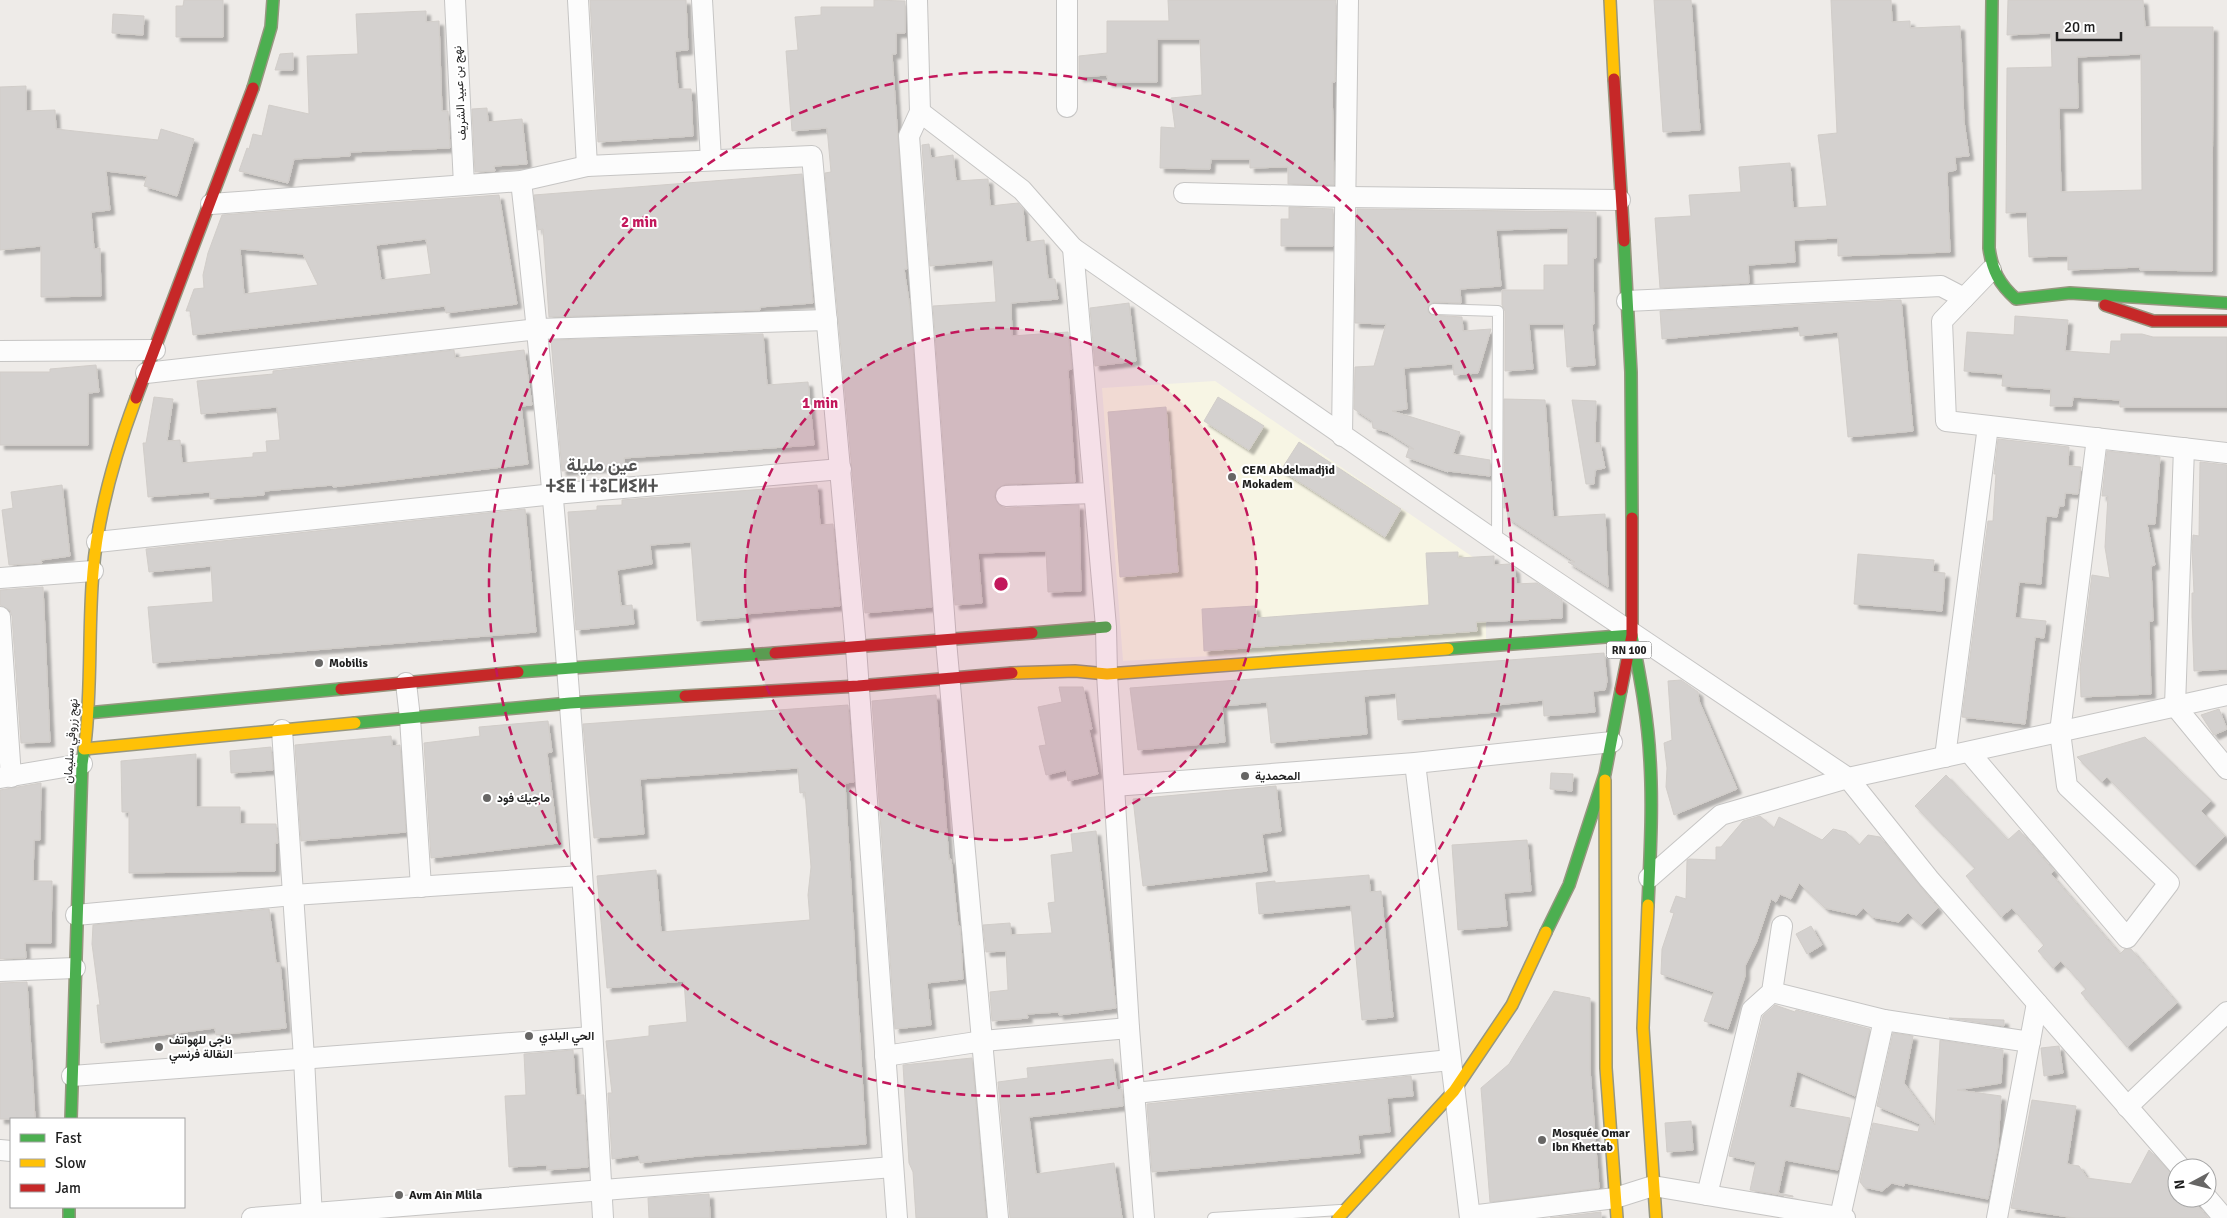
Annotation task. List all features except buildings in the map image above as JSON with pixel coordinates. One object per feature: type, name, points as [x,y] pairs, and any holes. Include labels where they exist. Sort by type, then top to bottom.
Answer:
[{"type":"street","name":"نهج زروقي سليمان","points":[[71,1118],[76,915],[83,756],[96,542],[106,490],[118,447],[256,81],[271,27],[273,0]]},
{"type":"street","name":"نهج بن عبيد الشريف","points":[[455,0],[464,186]]},
{"type":"street","points":[[578,0],[587,166]]},
{"type":"street","points":[[702,0],[711,160]]},
{"type":"street","points":[[917,0],[920,112],[909,136],[946,640],[998,1218]]},
{"type":"street","points":[[1067,0],[1067,107]]},
{"type":"street","points":[[1342,436],[1347,197],[1348,0]]},
{"type":"street","name":"RN 100","points":[[1338,1218],[1454,1091],[1512,1005],[1569,884],[1605,774],[1632,635],[1631,372],[1610,0]]},
{"type":"street","points":[[1992,0],[1988,248],[1991,270],[2003,288],[2016,299],[2070,293],[2227,303]]},
{"type":"street","points":[[920,112],[1022,190],[1073,248],[1632,635],[1848,778],[1929,879],[2172,1158]]},
{"type":"street","points":[[211,204],[521,181],[587,166],[812,156],[856,648],[897,1218]]},
{"type":"street","points":[[521,181],[554,494],[568,667],[602,1218]]},
{"type":"street","points":[[1184,193],[1620,200]]},
{"type":"street","points":[[1073,248],[1106,627],[1106,674],[1129,1028],[1144,1218]]},
{"type":"street","points":[[1991,270],[1942,321],[1946,421],[2227,453]]},
{"type":"street","points":[[1627,301],[1941,286],[1964,298]]},
{"type":"street","points":[[2070,293],[2153,321],[2227,321]]},
{"type":"street","points":[[146,373],[538,329],[827,320]]},
{"type":"street","points":[[0,350],[155,350]]},
{"type":"street","points":[[1945,757],[1988,426]]},
{"type":"street","points":[[1970,752],[2127,938],[2169,884],[2067,786],[2060,732],[2097,438]]},
{"type":"street","points":[[2184,448],[2175,706],[2227,769]]},
{"type":"street","points":[[96,542],[554,494],[841,469]]},
{"type":"street","points":[[1006,496],[1094,492]]},
{"type":"street","points":[[0,578],[93,571]]},
{"type":"street","points":[[0,617],[5,778],[83,756],[282,730],[570,703],[858,686],[1042,671],[1075,671],[1106,674],[1632,635]]},
{"type":"street","points":[[87,713],[568,667],[856,648],[1106,627]]},
{"type":"street","points":[[1632,635],[1645,705],[1650,760],[1651,830],[1643,1028],[1656,1218]]},
{"type":"street","points":[[406,682],[421,887]]},
{"type":"street","points":[[1649,878],[1721,815],[1848,778],[2227,695]]},
{"type":"street","points":[[282,730],[304,1058],[312,1215]]},
{"type":"street","points":[[1114,786],[1415,763],[1612,742]]},
{"type":"street","points":[[1415,763],[1470,1217],[1615,1198],[1653,1186],[1842,1218],[1884,1020]]},
{"type":"street","points":[[1605,774],[1606,1068],[1617,1218]]},
{"type":"street","points":[[76,915],[293,895],[581,876]]},
{"type":"street","points":[[1707,1195],[1752,1010],[1772,992],[1782,926]]},
{"type":"street","points":[[0,971],[74,968]]},
{"type":"street","points":[[1772,992],[1884,1020],[2030,1042]]},
{"type":"street","points":[[1998,1218],[2037,1003]]},
{"type":"street","points":[[2127,1106],[2227,1012]]},
{"type":"street","points":[[885,1056],[983,1041],[1129,1028]]},
{"type":"street","points":[[72,1076],[592,1037]]},
{"type":"street","points":[[1135,1093],[1450,1060]]},
{"type":"street","points":[[252,1218],[312,1215],[601,1189],[893,1167]]},
{"type":"street","points":[[2216,1208],[2224,1218]]},
{"type":"lane","points":[[1434,309],[1498,311],[1497,542]]},
{"type":"lane","points":[[1213,1218],[1348,1209]]},
{"type":"shaded area","name":"CEM Abdelmadjid Mokadem","points":[[1215,381],[1486,566],[1486,640],[1123,661],[1102,388]]},
{"type":"traffic: fast","points":[[253,88],[271,27],[273,0]]},
{"type":"traffic: fast","points":[[1992,0],[1989,248],[1994,270],[2005,288],[2016,299],[2070,293],[2227,303]]},
{"type":"traffic: fast","points":[[1624,241],[1631,372],[1632,518]]},
{"type":"traffic: fast","points":[[1032,633],[1106,627]]},
{"type":"traffic: fast","points":[[1448,649],[1632,635],[1646,713],[1650,760],[1651,814],[1648,905]]},
{"type":"traffic: fast","points":[[518,672],[775,653]]},
{"type":"traffic: fast","points":[[87,713],[341,689]]},
{"type":"traffic: fast","points":[[1546,932],[1569,885],[1605,774],[1621,690]]},
{"type":"traffic: fast","points":[[355,723],[570,703],[685,696]]},
{"type":"traffic: fast","points":[[71,1118],[82,764],[85,744]]},
{"type":"traffic: fast","points":[[69,1208],[69,1218]]},
{"type":"traffic: slow","points":[[1610,0],[1614,79]]},
{"type":"traffic: slow","points":[[85,744],[95,550],[108,484],[136,398]]},
{"type":"traffic: slow","points":[[1012,673],[1075,671],[1107,674],[1448,649]]},
{"type":"traffic: slow","points":[[84,749],[355,723]]},
{"type":"traffic: slow","points":[[1605,780],[1606,1068],[1617,1218]]},
{"type":"traffic: slow","points":[[1648,905],[1643,1028],[1656,1218]]},
{"type":"traffic: slow","points":[[1338,1218],[1454,1091],[1512,1005],[1546,932]]},
{"type":"traffic: jam","points":[[1614,79],[1624,241]]},
{"type":"traffic: jam","points":[[136,398],[253,88]]},
{"type":"traffic: jam","points":[[2105,305],[2153,321],[2227,321]]},
{"type":"traffic: jam","points":[[1621,690],[1632,635],[1632,518]]},
{"type":"traffic: jam","points":[[775,653],[1032,633]]},
{"type":"traffic: jam","points":[[341,689],[518,672]]},
{"type":"traffic: jam","points":[[685,696],[858,686],[1012,673]]},
{"type":"place","name":"CEM Abdelmadjid Mokadem","points":[[1232,477]]},
{"type":"place","name":"Mobilis","points":[[319,663]]},
{"type":"place","name":"المحمدية","points":[[1245,776]]},
{"type":"place","name":"ماجيك فود","points":[[487,798]]},
{"type":"place","name":"الحي البلدي","points":[[529,1036]]},
{"type":"place","name":"ناجي للهواتف النقالة فرنسي","points":[[159,1047]]},
{"type":"place","name":"Mosquée Omar Ibn Khettab","points":[[1542,1140]]},
{"type":"place","name":"Avm Ain Mlila","points":[[399,1195]]},
{"type":"district","name":"عين مليلة ⵜⵉⵟ ⵏ ⵜⵓⵎⵍⵉⵍⵜ","points":[[602,475]]}]
